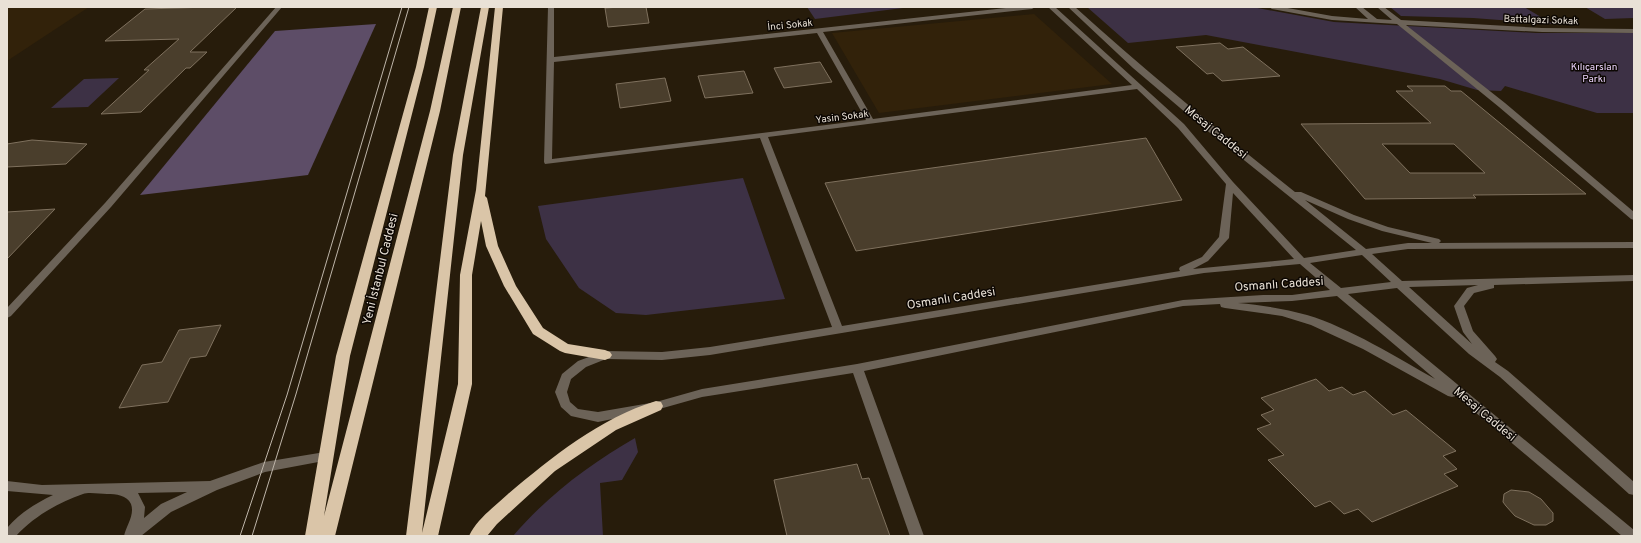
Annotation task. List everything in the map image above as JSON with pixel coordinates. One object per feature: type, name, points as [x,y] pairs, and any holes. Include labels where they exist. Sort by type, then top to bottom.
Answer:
[{"type":"highway","points":[[313,536],[343,356],[420,67],[433,7]]},
{"type":"highway","name":"Yeni İstanbul Caddesi","points":[[327,536],[435,111],[457,7]]},
{"type":"highway","points":[[414,536],[458,155],[485,7]]},
{"type":"highway","points":[[430,536],[465,384],[466,275],[480,190],[499,7]]},
{"type":"highway","points":[[480,190],[492,246],[510,286],[538,331],[565,348],[605,355]]},
{"type":"highway","points":[[477,536],[491,519],[550,467],[611,426],[656,406]]},
{"type":"street","points":[[7,314],[108,206],[279,7]]},
{"type":"street","points":[[550,60],[551,7]]},
{"type":"street","name":"İnci Sokak","points":[[550,60],[1032,7]]},
{"type":"street","name":"Mesaj Caddesi","points":[[1051,7],[1181,126],[1230,184],[1302,261],[1632,536]]},
{"type":"street","name":"Mesaj Caddesi","points":[[1071,7],[1136,66],[1202,122],[1286,189],[1331,228],[1365,253],[1401,284]]},
{"type":"street","name":"Battalgazi Sokak","points":[[1272,7],[1332,18],[1375,21],[1542,30],[1634,31]]},
{"type":"street","points":[[1358,7],[1375,21]]},
{"type":"street","points":[[1380,7],[1502,105],[1634,217]]},
{"type":"street","points":[[819,30],[871,122]]},
{"type":"street","name":"Yasin Sokak","points":[[550,60],[548,162],[763,136],[1137,87]]},
{"type":"street","points":[[763,136],[838,330]]},
{"type":"street","points":[[1172,275],[1205,259],[1224,238],[1230,184]]},
{"type":"street","points":[[1286,189],[1351,217],[1385,229],[1450,245]]},
{"type":"street","points":[[1365,253],[1408,246],[1634,245]]},
{"type":"street","name":"Osmanlı Caddesi","points":[[1365,253],[1302,261],[1232,266],[710,351],[662,356],[605,355],[582,364],[566,377],[561,392],[565,404],[575,413],[598,417],[656,406],[702,393],[857,368],[1183,303],[1262,298],[1292,298],[1401,284]]},
{"type":"street","points":[[1401,284],[1634,278]]},
{"type":"street","points":[[1504,374],[1468,332],[1459,306],[1472,290],[1509,281]]},
{"type":"street","points":[[1401,284],[1473,351],[1504,374],[1634,490]]},
{"type":"street","points":[[1183,303],[1280,312],[1314,322],[1376,351],[1473,404]]},
{"type":"street","points":[[857,368],[917,536]]},
{"type":"street","points":[[130,536],[166,508],[212,486],[264,467],[325,457]]},
{"type":"street","points":[[7,486],[42,490],[212,486]]},
{"type":"street","points":[[8,536],[14,528],[31,514],[51,502],[92,488],[110,488],[124,491],[134,498],[139,508],[137,522],[130,536]]},
{"type":"shaded area","points":[[7,7],[89,7],[7,61]]},
{"type":"shaded area","points":[[1034,14],[1112,84],[879,113],[832,33]]},
{"type":"shaded area","points":[[376,24],[308,175],[140,195],[275,31]]},
{"type":"green space","points":[[807,7],[911,7],[815,19]]},
{"type":"green space","name":"Kılıçarslan Parkı","points":[[1087,7],[1252,7],[1334,22],[1536,33],[1634,33],[1634,113],[1597,113],[1505,86],[1501,91],[1477,90],[1440,79],[1206,35],[1128,43]]},
{"type":"green space","points":[[1390,7],[1524,7],[1553,24],[1473,18],[1401,16]]},
{"type":"green space","points":[[1585,7],[1634,7],[1634,18],[1605,19]]},
{"type":"green space","points":[[119,78],[88,107],[51,108],[84,79]]},
{"type":"green space","points":[[743,178],[785,299],[646,315],[616,313],[579,288],[546,239],[538,206]]},
{"type":"green space","points":[[635,438],[638,452],[622,480],[600,483],[603,536],[513,536],[540,507],[555,494],[586,470]]},
{"type":"building","points":[[237,7],[190,52],[207,52],[190,68],[186,68],[141,112],[101,114],[149,70],[144,70],[179,39],[105,41],[145,9]]},
{"type":"building","points":[[646,7],[649,23],[608,27],[605,8]]},
{"type":"building","points":[[1220,43],[1228,49],[1243,47],[1280,76],[1222,81],[1213,73],[1207,74],[1176,47]]},
{"type":"building","points":[[820,62],[832,82],[784,88],[774,68]]},
{"type":"building","points":[[744,71],[753,93],[705,98],[698,76]]},
{"type":"building","points":[[665,78],[671,101],[620,108],[616,84]]},
{"type":"building","points":[[1407,86],[1445,86],[1451,91],[1461,91],[1586,194],[1473,195],[1476,198],[1365,199],[1301,124],[1431,123],[1396,91],[1413,91]],"holes":[[[1382,144],[1454,144],[1485,173],[1410,173]]]},
{"type":"building","points":[[1146,138],[1182,200],[856,251],[825,183]]},
{"type":"building","points":[[32,140],[87,144],[66,164],[7,167],[7,144]]},
{"type":"building","points":[[55,209],[7,259],[7,212]]},
{"type":"building","points":[[221,325],[206,356],[190,358],[168,402],[119,408],[142,365],[162,362],[179,330]]},
{"type":"building","points":[[1316,379],[1329,391],[1342,387],[1353,395],[1365,391],[1393,415],[1406,410],[1456,451],[1443,456],[1457,469],[1444,474],[1458,486],[1372,522],[1358,509],[1344,514],[1330,501],[1315,507],[1268,460],[1284,455],[1257,429],[1271,424],[1261,415],[1274,410],[1261,398]]},
{"type":"building","points":[[857,464],[862,479],[869,478],[890,536],[787,536],[774,480]]},
{"type":"building","points":[[1511,490],[1529,492],[1541,499],[1553,513],[1553,521],[1546,525],[1534,525],[1515,516],[1503,502],[1504,494]]},
{"type":"tram line","points":[[240,536],[287,395],[402,7]]},
{"type":"tram line","points":[[252,536],[296,394],[409,7]]}]
